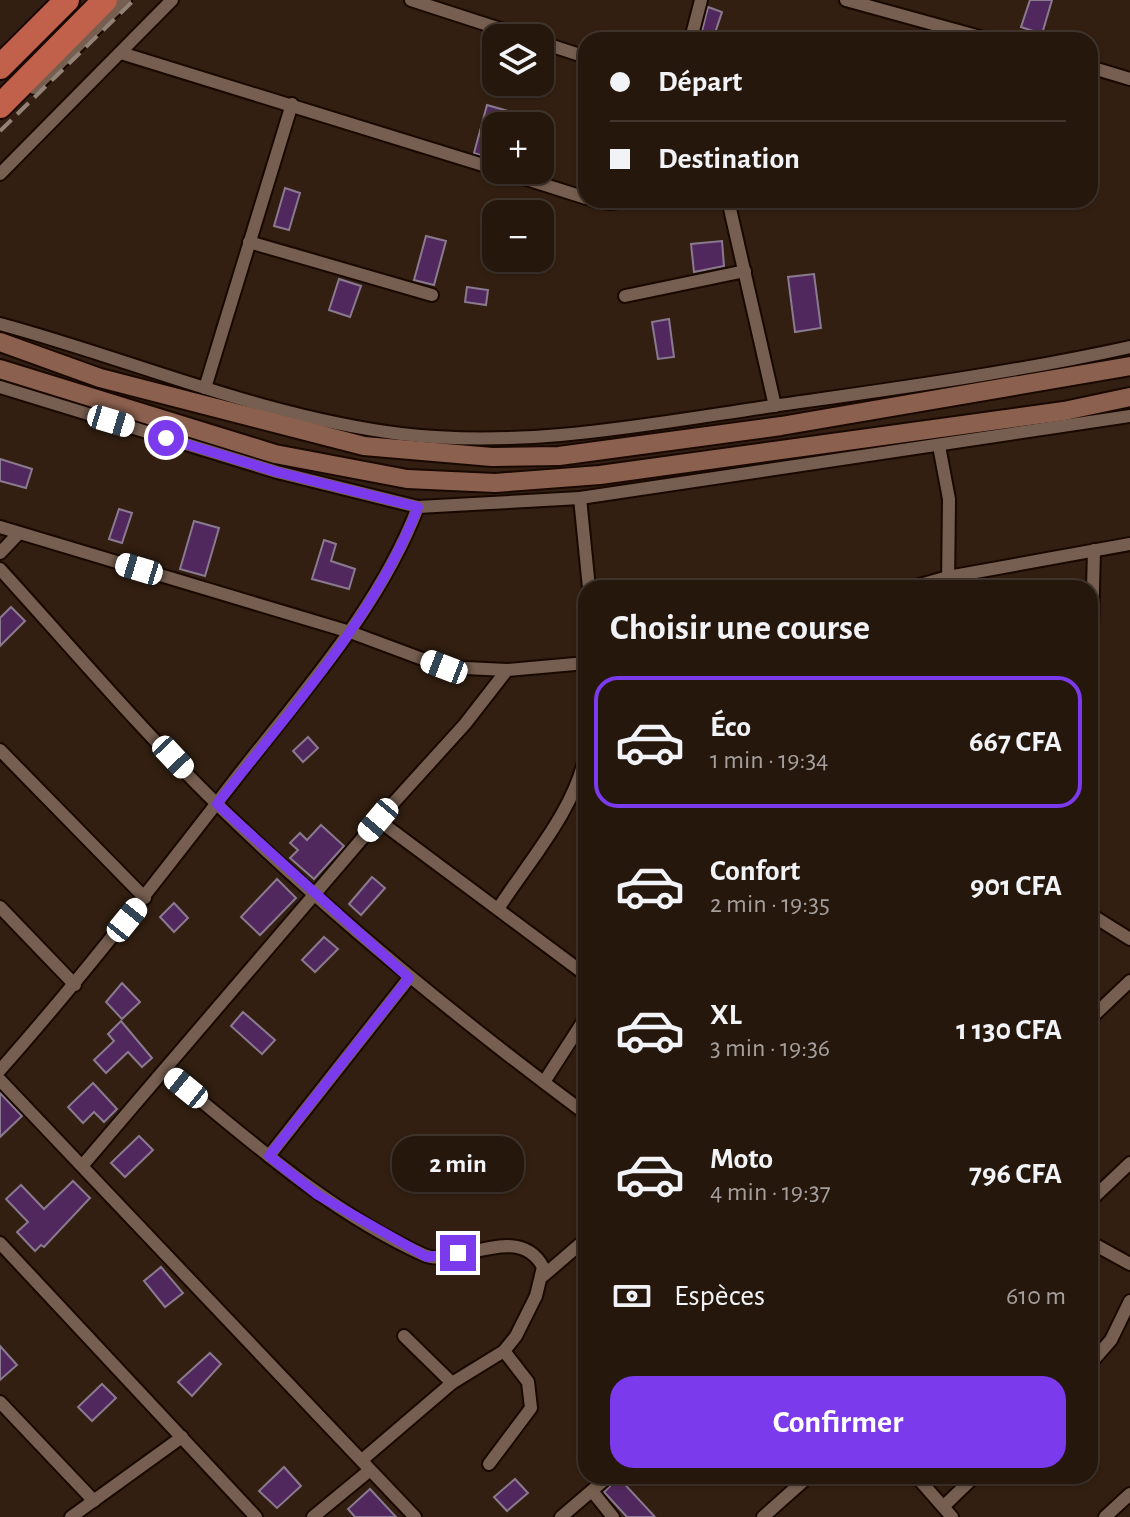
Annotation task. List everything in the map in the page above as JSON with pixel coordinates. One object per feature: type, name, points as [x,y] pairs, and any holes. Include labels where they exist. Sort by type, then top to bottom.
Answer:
[{"type":"highway","points":[[0,67],[67,0]]},
{"type":"highway","points":[[0,106],[105,0]]},
{"type":"street","points":[[0,121],[125,0]]},
{"type":"street","points":[[0,174],[172,0]]},
{"type":"street","points":[[411,0],[485,24]]},
{"type":"street","points":[[693,32],[701,0]]},
{"type":"street","points":[[846,0],[962,32]]},
{"type":"street","points":[[554,47],[578,54]]},
{"type":"street","points":[[121,53],[482,165]]},
{"type":"street","points":[[1098,69],[1130,79]]},
{"type":"street","points":[[205,388],[292,104]]},
{"type":"street","points":[[542,184],[578,195]]},
{"type":"street","points":[[730,208],[775,406]]},
{"type":"street","points":[[249,242],[432,295]]},
{"type":"street","points":[[625,296],[745,271]]},
{"type":"street","points":[[0,324],[205,388],[311,417],[400,434],[491,441],[626,428],[916,386],[1130,347]]},
{"type":"street","points":[[0,342],[100,378],[364,446],[492,457],[559,456],[781,426],[1130,366]]},
{"type":"street","points":[[2,378],[275,454],[407,479],[495,483],[600,475],[1064,411],[1130,397]]},
{"type":"street","points":[[2,378],[277,472],[418,507],[580,498],[786,470],[867,453],[939,446],[1130,416]]},
{"type":"street","points":[[939,446],[949,499],[948,580]]},
{"type":"street","points":[[580,498],[588,580]]},
{"type":"street","points":[[0,1070],[75,985],[145,898],[350,632],[398,555],[418,507]]},
{"type":"street","points":[[0,527],[350,632],[444,667],[507,670],[578,664]]},
{"type":"street","points":[[0,553],[19,533]]},
{"type":"street","points":[[957,580],[1130,544]]},
{"type":"street","points":[[1093,580],[1094,550]]},
{"type":"street","points":[[0,569],[217,804],[314,895],[409,978],[578,1108]]},
{"type":"street","points":[[82,1166],[378,820],[465,724],[507,670]]},
{"type":"street","points":[[0,750],[145,898]]},
{"type":"street","points":[[498,909],[578,782]]},
{"type":"street","points":[[378,820],[578,969]]},
{"type":"street","points":[[0,907],[75,985]]},
{"type":"street","points":[[1098,919],[1130,939]]},
{"type":"street","points":[[269,1156],[409,978]]},
{"type":"street","points":[[1098,1011],[1130,981]]},
{"type":"street","points":[[544,1082],[578,1029]]},
{"type":"street","points":[[165,1071],[318,1195],[427,1257],[510,1246],[538,1257],[543,1276]]},
{"type":"street","points":[[0,1080],[415,1517]]},
{"type":"street","points":[[1098,1193],[1130,1163]]},
{"type":"street","points":[[0,1243],[256,1517]]},
{"type":"street","points":[[313,1517],[452,1383],[504,1351],[516,1336],[543,1276],[578,1246]]},
{"type":"street","points":[[1098,1246],[1130,1264]]},
{"type":"street","points":[[1098,1355],[1111,1340],[1130,1301]]},
{"type":"street","points":[[404,1336],[452,1383]]},
{"type":"street","points":[[489,1464],[531,1408],[528,1382],[504,1351]]},
{"type":"street","points":[[0,1402],[94,1501]]},
{"type":"street","points":[[71,1517],[182,1437]]},
{"type":"street","points":[[561,1517],[600,1484]]},
{"type":"street","points":[[767,1516],[801,1484]]},
{"type":"street","points":[[923,1484],[948,1512],[969,1484]]},
{"type":"street","points":[[592,1491],[613,1517]]},
{"type":"street","points":[[1105,1517],[1130,1494]]},
{"type":"building","points":[[1030,0],[1052,0],[1043,32],[1021,27]]},
{"type":"building","points":[[708,7],[722,12],[715,32],[702,31]]},
{"type":"building","points":[[487,105],[508,111],[508,112],[485,112]]},
{"type":"building","points":[[482,123],[482,156],[474,153]]},
{"type":"building","points":[[285,188],[300,193],[289,230],[274,226]]},
{"type":"building","points":[[426,236],[446,241],[434,285],[414,280]]},
{"type":"building","points":[[722,241],[724,266],[694,272],[691,244]]},
{"type":"building","points":[[814,274],[821,328],[795,332],[788,277]]},
{"type":"building","points":[[339,279],[361,286],[350,317],[329,310]]},
{"type":"building","points":[[467,287],[488,290],[486,305],[465,302]]},
{"type":"building","points":[[669,319],[674,357],[658,359],[652,322]]},
{"type":"building","points":[[0,459],[32,469],[26,488],[0,481]]},
{"type":"building","points":[[119,509],[132,513],[122,543],[109,539]]},
{"type":"building","points":[[194,521],[219,528],[205,576],[180,569]]},
{"type":"building","points":[[324,540],[336,544],[331,561],[355,569],[349,589],[312,579]]},
{"type":"building","points":[[11,607],[25,621],[0,646],[0,618]]},
{"type":"building","points":[[308,737],[318,748],[303,762],[293,751]]},
{"type":"building","points":[[321,825],[344,846],[314,879],[290,858],[298,850],[290,843],[300,833],[307,840]]},
{"type":"building","points":[[372,877],[385,888],[361,915],[349,904]]},
{"type":"building","points":[[277,879],[296,898],[260,935],[241,917]]},
{"type":"building","points":[[174,903],[188,918],[174,932],[160,917]]},
{"type":"building","points":[[324,937],[338,949],[315,972],[302,960]]},
{"type":"building","points":[[122,983],[140,1002],[122,1019],[106,1002]]},
{"type":"building","points":[[243,1012],[275,1040],[262,1054],[231,1026]]},
{"type":"building","points":[[121,1021],[152,1058],[142,1067],[128,1052],[106,1073],[94,1060],[114,1041],[108,1034]]},
{"type":"building","points":[[93,1083],[117,1109],[104,1122],[94,1112],[83,1123],[68,1107]]},
{"type":"building","points":[[0,1093],[22,1116],[0,1137]]},
{"type":"building","points":[[139,1136],[153,1150],[125,1177],[111,1163]]},
{"type":"building","points":[[73,1181],[90,1198],[44,1247],[41,1245],[35,1251],[17,1232],[28,1222],[6,1199],[21,1185],[44,1209]]},
{"type":"building","points":[[161,1267],[183,1293],[165,1307],[144,1281]]},
{"type":"building","points":[[0,1346],[17,1365],[0,1380]]},
{"type":"building","points":[[210,1353],[221,1364],[192,1396],[178,1382]]},
{"type":"building","points":[[102,1384],[116,1398],[92,1421],[78,1407]]},
{"type":"building","points":[[284,1467],[301,1486],[277,1508],[259,1491]]},
{"type":"building","points":[[515,1479],[528,1493],[507,1511],[494,1497]]},
{"type":"building","points":[[612,1484],[624,1484],[655,1517],[627,1517],[604,1492]]},
{"type":"building","points":[[370,1489],[396,1517],[355,1517],[348,1509]]},
{"type":"railway","points":[[0,131],[134,0]]},
{"type":"route","points":[[166,438],[277,472],[418,507],[398,555],[350,632],[217,804],[409,978],[269,1156],[318,1195],[427,1257],[458,1253]]}]
